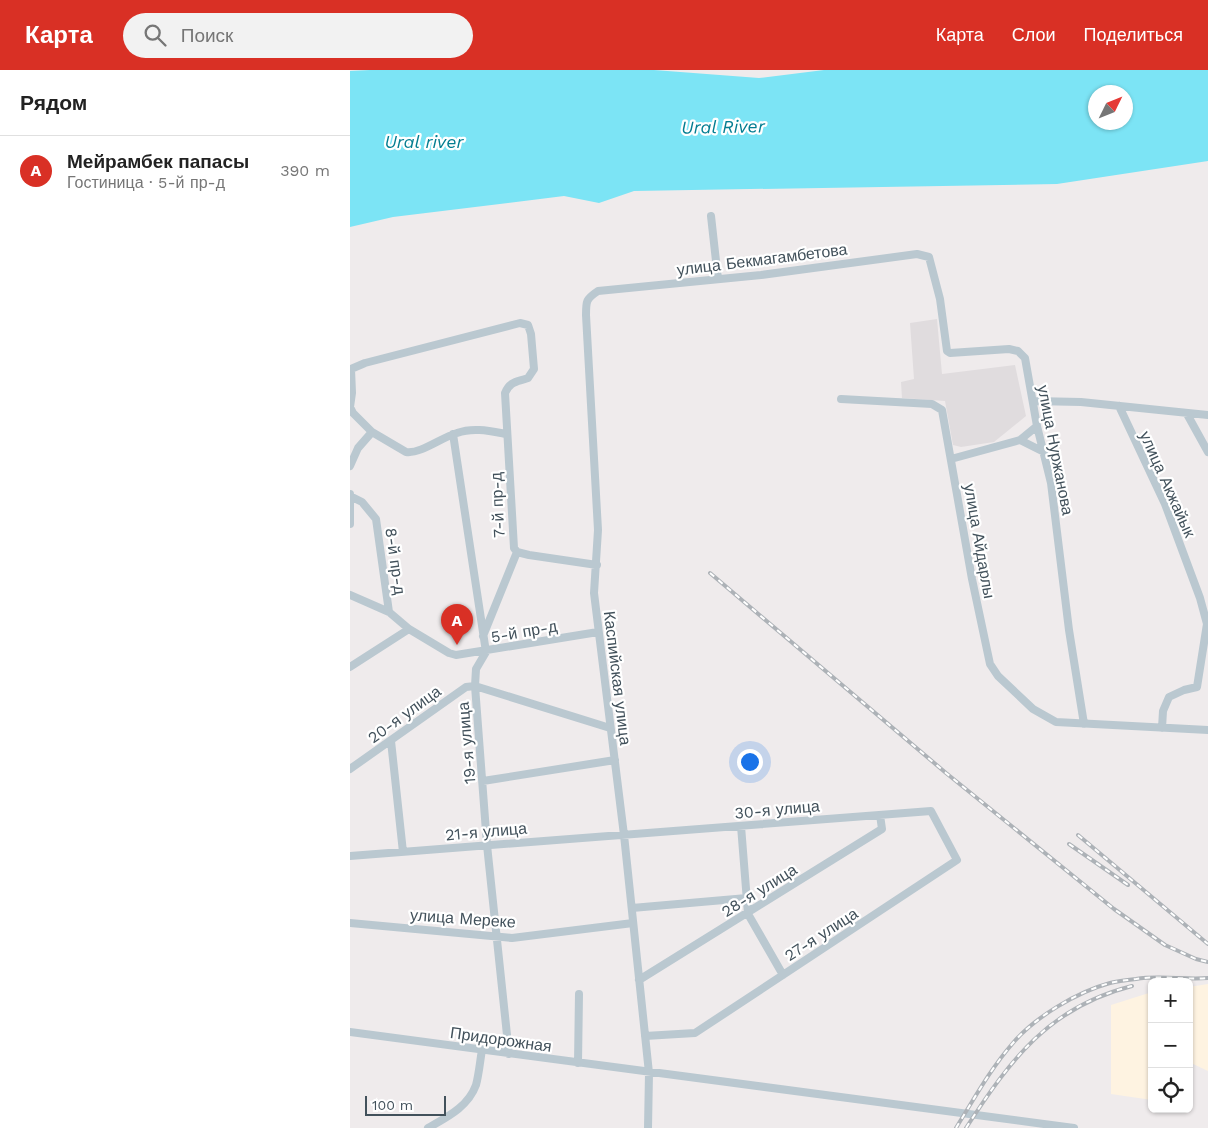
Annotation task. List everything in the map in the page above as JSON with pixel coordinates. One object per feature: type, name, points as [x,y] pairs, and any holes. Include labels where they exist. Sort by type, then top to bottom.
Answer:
[{"type":"street","points":[[710,216],[718,279]]},
{"type":"street","name":"улица Бекмагамбетова","points":[[598,291],[761,275],[917,254],[929,257]]},
{"type":"street","name":"улица Нуржанова","points":[[929,257],[940,299],[947,351],[950,353],[1009,349],[1018,351],[1025,358],[1037,426],[1051,483],[1069,630],[1084,724]]},
{"type":"street","name":"Каспийская улица","points":[[598,291],[589,296],[586,302],[598,530],[594,594],[624,835],[645,1036],[648,1073],[648,1128]]},
{"type":"street","points":[[525,323],[530,328],[534,369],[528,378],[508,386],[505,393],[506,434],[472,430],[452,434],[411,452],[406,452],[372,432],[353,413],[350,407],[352,393],[350,374],[351,369],[354,367],[525,323]]},
{"type":"street","name":"улица Айдарлы","points":[[842,399],[932,404],[942,410],[972,579],[990,664],[998,676],[1033,709],[1056,722],[1208,730]]},
{"type":"street","name":"улица Акжайык","points":[[1033,401],[1081,402],[1208,415]]},
{"type":"street","name":"улица Акжайык","points":[[1119,406],[1165,504],[1200,598],[1207,624],[1197,687],[1184,690],[1169,697],[1163,711],[1162,728]]},
{"type":"street","points":[[1187,414],[1208,452]]},
{"type":"street","points":[[951,459],[1020,440],[1037,426]]},
{"type":"street","points":[[350,466],[358,448],[372,432]]},
{"type":"street","points":[[452,434],[482,637],[486,652]]},
{"type":"street","name":"7-й пр-д","points":[[506,434],[514,548],[517,552],[597,565]]},
{"type":"street","points":[[1020,440],[1044,452]]},
{"type":"street","points":[[350,495],[350,524]]},
{"type":"street","name":"8-й пр-д","points":[[350,495],[362,502],[376,518],[389,612]]},
{"type":"street","points":[[482,637],[517,552]]},
{"type":"street","name":"5-й пр-д","points":[[350,594],[389,612],[409,629],[449,653],[456,655],[486,652],[598,632]]},
{"type":"street","points":[[350,667],[409,629]]},
{"type":"street","name":"19-я улица","points":[[486,652],[476,669],[475,686],[484,780],[487,845],[509,1054]]},
{"type":"street","points":[[475,686],[610,728]]},
{"type":"street","name":"20-я улица","points":[[350,769],[466,687],[475,686]]},
{"type":"street","points":[[391,741],[403,852]]},
{"type":"street","points":[[484,780],[615,760]]},
{"type":"street","name":"30-я улица","points":[[624,835],[931,811]]},
{"type":"street","name":"27-я улица","points":[[645,1036],[695,1033],[957,860],[931,811]]},
{"type":"street","name":"28-я улица","points":[[639,980],[882,829],[880,815]]},
{"type":"street","points":[[741,826],[748,914],[783,975]]},
{"type":"street","name":"21-я улица","points":[[350,856],[624,835]]},
{"type":"street","points":[[632,908],[747,898]]},
{"type":"street","name":"улица Мереке","points":[[350,923],[512,938],[633,923]]},
{"type":"street","points":[[578,1063],[579,994]]},
{"type":"street","name":"Придорожная","points":[[350,1032],[1074,1128]]},
{"type":"street","points":[[428,1128],[456,1112],[470,1097],[476,1084],[482,1050]]},
{"type":"shaded area","points":[[937,319],[942,374],[1015,365],[1026,416],[994,442],[961,447],[953,445],[945,401],[902,398],[901,382],[914,379],[910,323]]},
{"type":"shaded area","points":[[1208,984],[1208,1071],[1193,1064],[1193,986]]},
{"type":"shaded area","points":[[1148,993],[1148,1099],[1111,1094],[1111,1005]]},
{"type":"water","name":"Ural river","points":[[654,70],[759,78],[824,70],[1208,70],[1208,161],[1057,184],[634,191],[599,203],[564,196],[393,217],[350,227],[350,71]]},
{"type":"railway","points":[[710,573],[946,773],[1114,909],[1165,945],[1196,959],[1208,962]]},
{"type":"railway","points":[[1078,835],[1208,944]]},
{"type":"railway","points":[[1069,844],[1128,885]]},
{"type":"railway","points":[[956,1128],[990,1073],[1013,1043],[1022,1033],[1057,1007],[1097,987],[1110,983],[1154,977],[1208,978]]},
{"type":"railway","points":[[966,1128],[999,1080],[1034,1039],[1077,1007],[1103,995],[1132,986]]},
{"type":"place","name":"Мейрамбек папасы","points":[[457,645]]},
{"type":"water label","name":"Ural River","points":[[723,127]]}]
